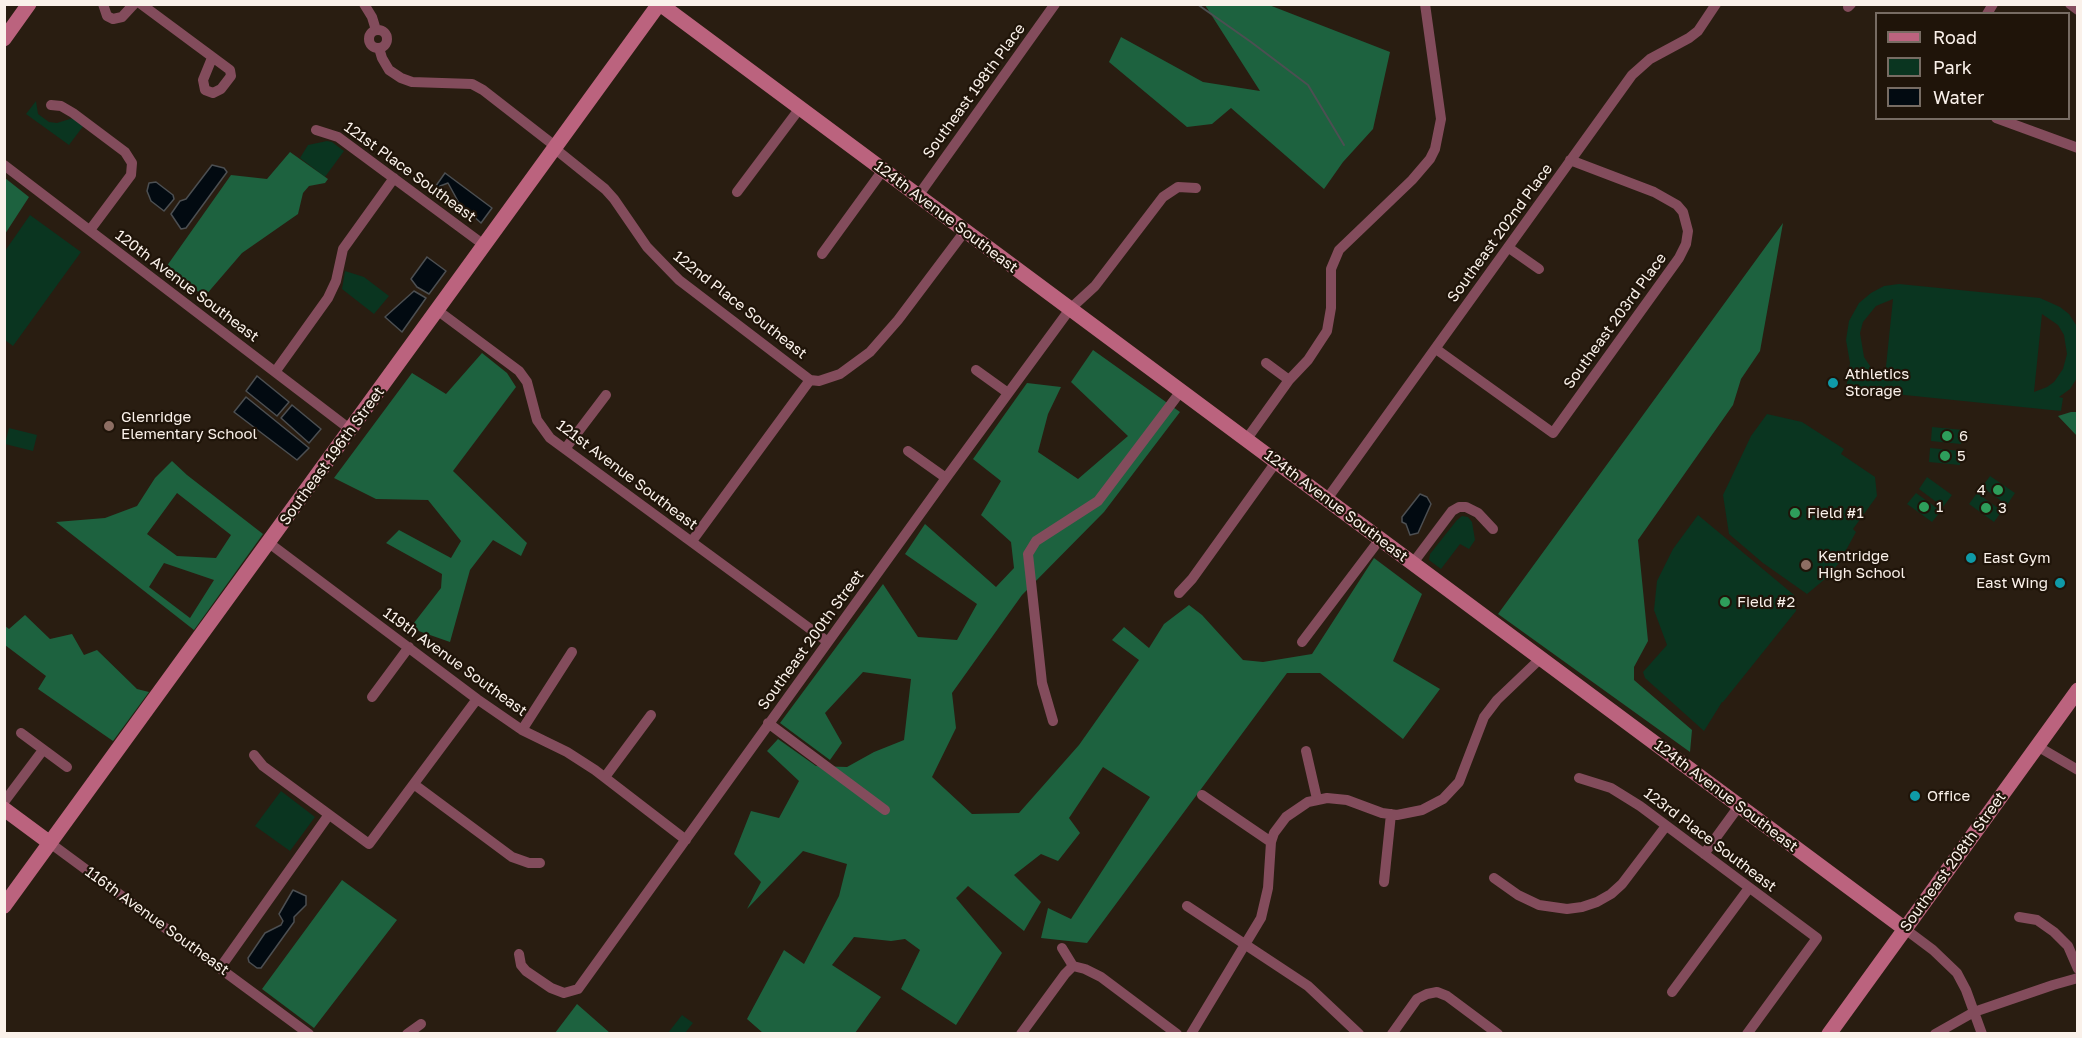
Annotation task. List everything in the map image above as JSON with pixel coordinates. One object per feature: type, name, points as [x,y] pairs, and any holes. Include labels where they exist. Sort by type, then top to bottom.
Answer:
[{"type":"street","points":[[4,39],[29,4]]},
{"type":"street","points":[[103,4],[107,16],[113,19],[122,16],[134,4]]},
{"type":"street","points":[[141,4],[212,58]]},
{"type":"street","name":"122nd Place Southeast","points":[[364,4],[372,17],[376,30],[381,31],[386,37],[386,42],[379,48],[389,70],[400,78],[412,82],[472,84],[483,90],[555,146],[614,199],[647,247],[679,280],[810,380]]},
{"type":"street","name":"124th Avenue Southeast","points":[[659,4],[1933,950],[1957,973],[1966,990],[1982,1034]]},
{"type":"street","name":"Southeast 196th Street","points":[[4,906],[659,4]]},
{"type":"street","name":"Southeast 198th Place","points":[[918,196],[1055,4]]},
{"type":"street","points":[[1246,440],[1289,380],[1308,360],[1327,331],[1331,308],[1331,269],[1339,250],[1413,180],[1435,149],[1442,119],[1425,4]]},
{"type":"street","name":"Southeast 202nd Place","points":[[1327,499],[1640,66],[1698,31],[1716,4]]},
{"type":"street","points":[[2070,4],[2078,10]]},
{"type":"street","points":[[51,105],[61,106],[73,113],[125,152],[132,163],[131,175],[90,231]]},
{"type":"street","points":[[737,192],[800,108]]},
{"type":"street","points":[[2001,120],[2078,148]]},
{"type":"street","name":"121st Place Southeast","points":[[316,130],[338,137],[484,245]]},
{"type":"street","name":"Southeast 203rd Place","points":[[1436,349],[1553,433],[1679,258],[1686,244],[1688,231],[1683,212],[1670,200],[1570,160]]},
{"type":"street","name":"120th Avenue Southeast","points":[[4,165],[351,430]]},
{"type":"street","points":[[822,254],[882,170]]},
{"type":"street","points":[[274,372],[333,290],[343,249],[394,178]]},
{"type":"street","name":"Southeast 200th Street","points":[[519,954],[521,965],[526,971],[551,988],[564,993],[578,989],[768,723],[1070,309],[1095,286],[1163,196],[1178,187],[1196,188]]},
{"type":"street","points":[[692,542],[810,380],[819,381],[840,374],[870,352],[898,320],[965,231]]},
{"type":"street","points":[[1509,248],[1539,269]]},
{"type":"street","name":"121st Avenue Southeast","points":[[437,310],[519,371],[527,382],[537,420],[550,438],[828,642]]},
{"type":"street","points":[[1266,363],[1289,380]]},
{"type":"street","points":[[976,370],[1008,393]]},
{"type":"street","points":[[1053,722],[1042,683],[1028,554],[1036,540],[1098,501],[1180,391]]},
{"type":"street","points":[[565,449],[606,395]]},
{"type":"street","points":[[908,451],[946,478]]},
{"type":"street","points":[[1179,593],[1192,579],[1276,462]]},
{"type":"street","points":[[1413,563],[1452,512],[1459,507],[1466,507],[1478,513],[1493,530]]},
{"type":"street","points":[[1302,642],[1380,539]]},
{"type":"street","name":"119th Avenue Southeast","points":[[269,543],[477,699],[522,730],[567,752],[605,777],[686,840]]},
{"type":"street","points":[[372,697],[409,647]]},
{"type":"street","points":[[522,730],[572,652]]},
{"type":"street","points":[[1191,1034],[1261,918],[1266,900],[1271,842],[1279,825],[1292,811],[1317,799],[1335,797],[1391,814],[1410,814],[1443,799],[1451,792],[1464,770],[1484,717],[1497,699],[1541,658]]},
{"type":"street","name":"Southeast 208th Street","points":[[1829,1034],[2078,690]]},
{"type":"street","points":[[254,755],[263,766],[369,844],[477,699]]},
{"type":"street","points":[[605,777],[651,715]]},
{"type":"street","points":[[768,723],[885,810]]},
{"type":"street","points":[[21,733],[67,767]]},
{"type":"street","points":[[2037,746],[2078,770]]},
{"type":"street","points":[[4,802],[43,750]]},
{"type":"street","points":[[1306,751],[1317,799]]},
{"type":"street","name":"123rd Place Southeast","points":[[1579,778],[1617,791],[1817,938],[1747,1034]]},
{"type":"street","points":[[415,785],[512,857],[529,863],[540,862]]},
{"type":"street","points":[[1203,795],[1271,842]]},
{"type":"street","points":[[1704,854],[1739,806]]},
{"type":"street","name":"116th Avenue Southeast","points":[[4,809],[309,1034]]},
{"type":"street","points":[[1384,882],[1391,814]]},
{"type":"street","points":[[220,968],[328,816]]},
{"type":"street","points":[[1494,878],[1539,905],[1567,909],[1582,907],[1611,894],[1622,884],[1666,826]]},
{"type":"street","points":[[1672,992],[1749,888]]},
{"type":"street","points":[[1187,906],[1308,987],[1359,1034]]},
{"type":"street","points":[[2019,917],[2037,920],[2054,932],[2068,946],[2078,969]]},
{"type":"street","points":[[1062,948],[1073,966],[1101,977],[1178,1034]]},
{"type":"street","points":[[1022,1034],[1073,966]]},
{"type":"street","points":[[1935,1034],[1943,1027],[1974,1012],[2078,978]]},
{"type":"street","points":[[1392,1034],[1421,996],[1432,993],[1442,993],[1498,1034]]},
{"type":"street","points":[[407,1034],[421,1024]]},
{"type":"green space","points":[[1205,5],[1269,5],[1390,52],[1373,129],[1343,162],[1324,189],[1231,108],[1212,124],[1187,127],[1109,62],[1121,37],[1203,82],[1260,91]]},
{"type":"green space","points":[[36,101],[38,114],[49,122],[57,123],[73,118],[84,125],[69,145],[26,114]]},
{"type":"green space","points":[[327,141],[344,151],[325,177],[300,158],[308,145]]},
{"type":"green space","points":[[290,152],[328,179],[325,183],[309,186],[303,193],[298,214],[242,253],[205,296],[164,270],[231,175],[267,179]]},
{"type":"green space","points":[[5,178],[29,197],[5,234]]},
{"type":"green space","points":[[30,215],[81,252],[13,346],[5,340],[5,251]]},
{"type":"green space","points":[[1783,223],[1760,351],[1741,379],[1733,405],[1638,540],[1648,641],[1634,667],[1634,680],[1692,730],[1690,752],[1498,614]]},
{"type":"green space","points":[[345,271],[364,277],[389,296],[374,314],[342,289]]},
{"type":"green space","points":[[1899,284],[2040,298],[2060,307],[2069,314],[2078,328],[2077,378],[2070,389],[2059,397],[2063,398],[2061,411],[1846,389],[1850,363],[1846,340],[1849,321],[1859,303],[1884,286]],"holes":[[[1893,299],[1885,376],[1885,377],[1872,369],[1864,357],[1860,333],[1863,322],[1876,306]],[[2042,314],[2058,325],[2064,335],[2067,354],[2063,369],[2054,382],[2034,392]]]},
{"type":"green space","points":[[1093,350],[1180,412],[1104,512],[1022,595],[952,693],[956,728],[932,777],[972,814],[1019,813],[1079,745],[1139,660],[1112,640],[1124,627],[1149,648],[1164,624],[1189,605],[1202,615],[1243,660],[1263,662],[1312,654],[1374,558],[1422,594],[1393,661],[1440,689],[1403,739],[1320,673],[1287,673],[1087,943],[1041,938],[1048,908],[1071,919],[1150,797],[1103,767],[1069,818],[1080,833],[1058,861],[1041,854],[1014,875],[1041,902],[1024,931],[968,886],[956,898],[1002,953],[956,1025],[901,989],[920,950],[905,939],[891,941],[854,937],[832,965],[881,997],[855,1033],[763,1033],[747,1019],[784,950],[804,964],[839,896],[847,864],[803,851],[747,909],[761,882],[734,854],[751,811],[779,818],[799,781],[767,751],[778,739],[816,766],[847,767],[874,752],[904,740],[911,679],[863,672],[825,713],[842,743],[830,760],[780,723],[883,584],[918,637],[957,640],[977,604],[905,554],[925,524],[996,587],[1014,568],[1011,542],[981,515],[1001,481],[973,459],[1027,383],[1061,387],[1048,414],[1038,452],[1078,479],[1128,436],[1071,382]]},
{"type":"green space","points":[[482,353],[507,373],[516,387],[453,471],[527,543],[521,556],[493,540],[470,570],[450,642],[410,628],[441,588],[442,574],[386,543],[399,530],[451,558],[461,541],[428,500],[376,499],[334,478],[412,373],[446,394]]},
{"type":"green space","points":[[2077,412],[2077,436],[2058,416]]},
{"type":"green space","name":"Field #1","points":[[1767,414],[1802,422],[1844,449],[1841,454],[1875,477],[1877,496],[1853,529],[1856,532],[1839,563],[1807,594],[1763,563],[1729,534],[1723,495],[1751,436]]},
{"type":"green space","name":"6","points":[[1932,427],[1963,430],[1961,444],[1931,441]]},
{"type":"green space","points":[[9,428],[37,435],[33,451],[5,444]]},
{"type":"green space","name":"5","points":[[1930,448],[1961,451],[1960,465],[1929,462]]},
{"type":"green space","points":[[172,461],[263,534],[194,630],[56,522],[105,518],[137,506],[155,478]],"holes":[[[177,493],[231,535],[216,558],[177,556],[147,534]],[[164,563],[214,580],[190,618],[149,587]]]},
{"type":"green space","name":"4","points":[[1990,476],[2015,493],[2007,505],[1982,487]]},
{"type":"green space","points":[[1927,477],[1952,495],[1943,507],[1919,489]]},
{"type":"green space","name":"1","points":[[1916,493],[1941,511],[1932,522],[1907,504]]},
{"type":"green space","name":"3","points":[[1977,493],[2002,511],[1994,522],[1969,504]]},
{"type":"green space","name":"Field #2","points":[[1698,515],[1794,595],[1796,611],[1722,702],[1704,731],[1645,678],[1643,672],[1667,645],[1654,610],[1657,581],[1673,549]]},
{"type":"green space","points":[[1462,516],[1468,517],[1472,522],[1475,540],[1469,549],[1460,544],[1441,569],[1429,560],[1430,554]]},
{"type":"green space","points":[[25,615],[50,639],[72,634],[84,655],[97,650],[137,689],[149,692],[113,741],[38,689],[46,676],[5,645],[5,626],[9,629]]},
{"type":"green space","points":[[281,791],[315,817],[290,851],[255,826]]},
{"type":"green space","points":[[342,880],[397,920],[314,1028],[262,989]]},
{"type":"green space","points":[[577,1004],[610,1033],[555,1033]]},
{"type":"green space","points":[[682,1015],[693,1023],[685,1033],[668,1033]]},
{"type":"water","points":[[212,165],[224,168],[227,172],[186,228],[181,229],[171,214],[180,201],[186,199]]},
{"type":"water","points":[[445,173],[492,208],[481,223],[459,203],[448,183],[440,186],[444,200],[433,190]]},
{"type":"water","points":[[156,182],[173,195],[174,199],[164,211],[151,201],[147,191],[149,183]]},
{"type":"water","points":[[427,257],[446,271],[429,294],[417,287],[411,279]]},
{"type":"water","points":[[414,291],[426,298],[402,332],[385,317]]},
{"type":"water","points":[[257,376],[289,402],[277,416],[246,391]]},
{"type":"water","points":[[246,397],[309,448],[297,460],[234,412]]},
{"type":"water","points":[[292,405],[321,429],[309,443],[281,418]]},
{"type":"water","points":[[1420,494],[1427,497],[1431,504],[1418,533],[1410,535],[1406,524],[1402,522],[1402,517]]},
{"type":"water","points":[[293,890],[306,896],[306,905],[294,917],[294,922],[261,968],[257,968],[249,962],[248,958],[265,933],[281,925],[283,921],[279,914]]},
{"type":"waterway","points":[[1197,4],[1308,85],[1344,145]]},
{"type":"place","name":"Athletics Storage","points":[[1833,383]]},
{"type":"place","name":"Glenridge Elementary School","points":[[109,426]]},
{"type":"place","name":"6","points":[[1947,436]]},
{"type":"place","name":"5","points":[[1945,456]]},
{"type":"place","name":"4","points":[[1998,490]]},
{"type":"place","name":"1","points":[[1924,507]]},
{"type":"place","name":"3","points":[[1986,508]]},
{"type":"place","name":"Field #1","points":[[1795,513]]},
{"type":"place","name":"East Gym","points":[[1971,558]]},
{"type":"place","name":"Kentridge High School","points":[[1806,565]]},
{"type":"place","name":"East Wing","points":[[2060,583]]},
{"type":"place","name":"Field #2","points":[[1725,602]]},
{"type":"place","name":"Office","points":[[1915,796]]}]
